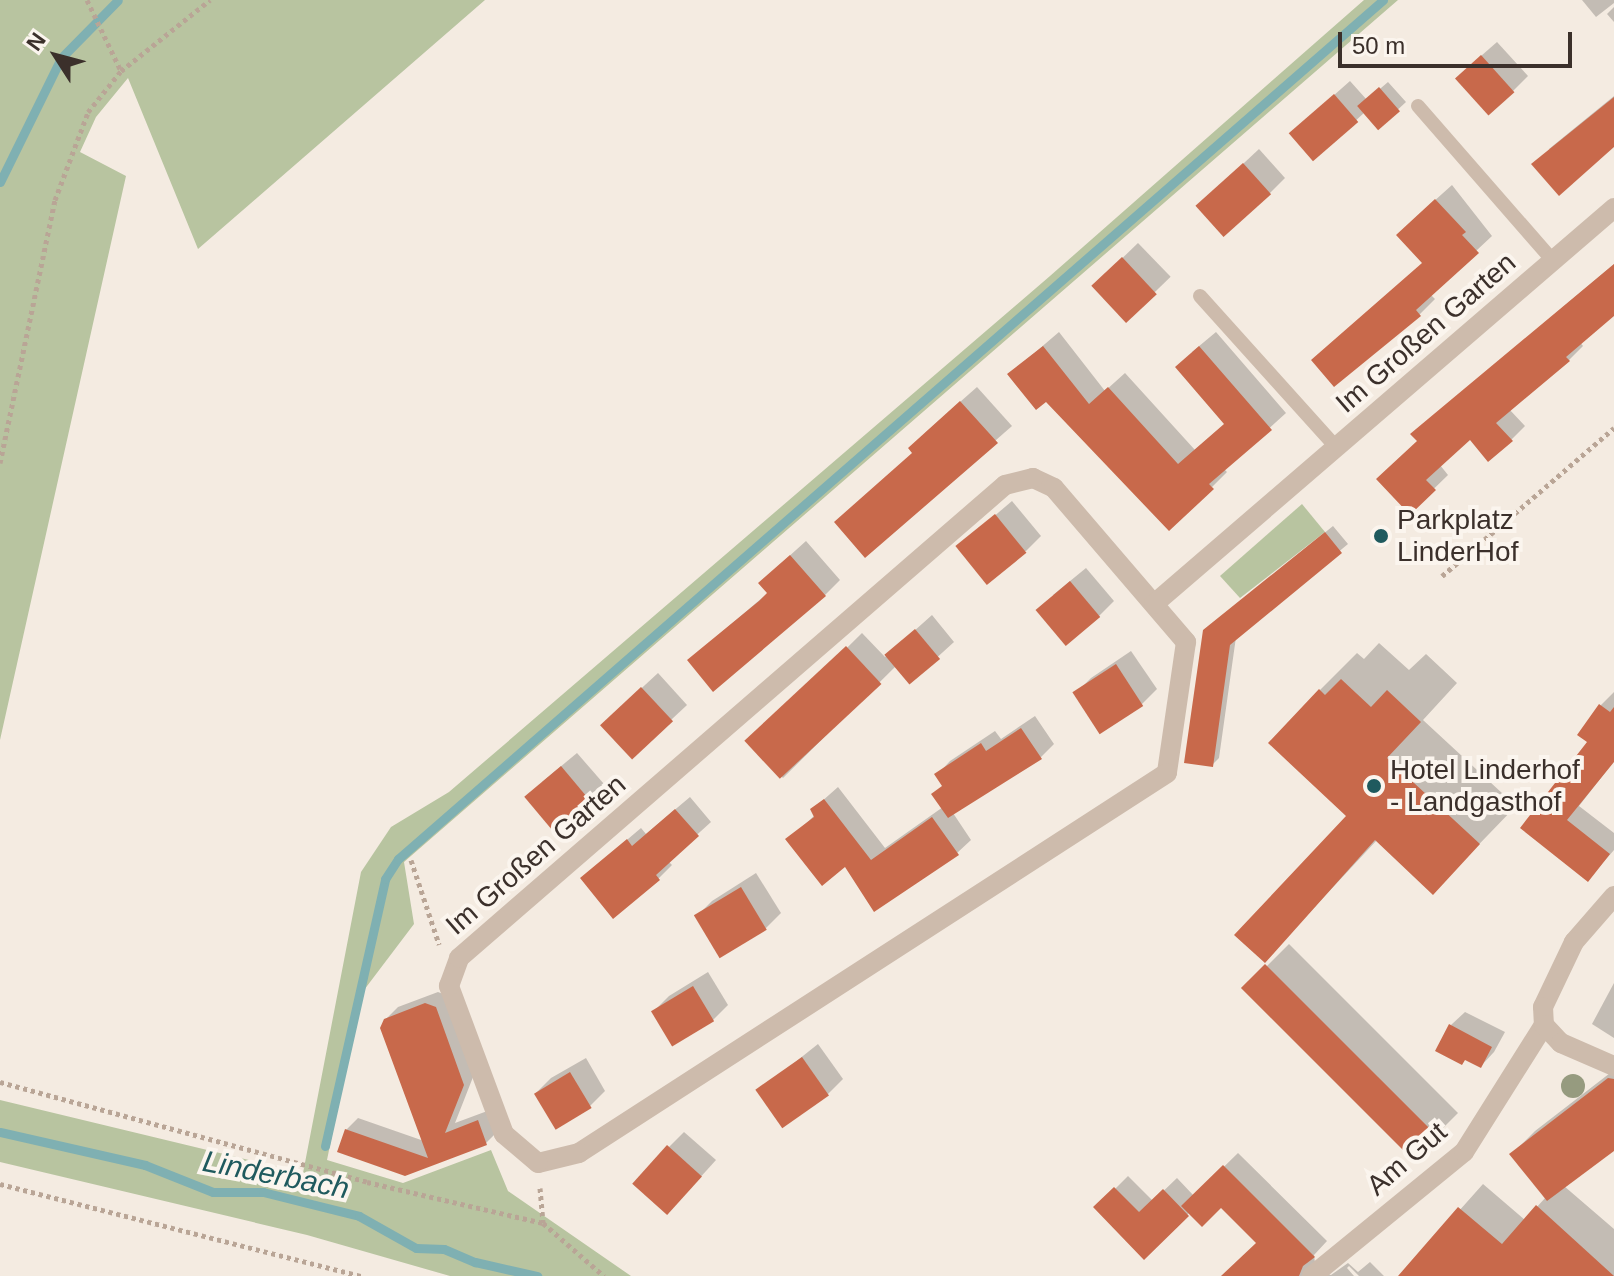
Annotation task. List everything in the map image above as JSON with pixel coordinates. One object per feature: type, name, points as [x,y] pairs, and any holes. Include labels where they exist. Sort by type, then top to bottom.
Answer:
[{"type":"street","name":"Im Großen Garten","points":[[1154,604],[1614,208]]},
{"type":"street","name":"Im Großen Garten","points":[[1033,478],[1054,488],[1186,642],[1167,773],[579,1153],[538,1163],[504,1134],[449,986],[459,958],[1005,485],[1033,478]]},
{"type":"street","name":"Am Gut","points":[[1312,1276],[1464,1152],[1544,1025],[1543,1007],[1574,942],[1614,896]]},
{"type":"street","points":[[1544,1025],[1561,1043],[1614,1066]]},
{"type":"lane","name":"Im Großen Garten","points":[[1418,106],[1553,261]]},
{"type":"lane","name":"Im Großen Garten","points":[[1200,296],[1336,447]]},
{"type":"path","points":[[87,0],[121,71]]},
{"type":"path","points":[[0,463],[55,200],[88,112],[121,71],[210,0]]},
{"type":"path","points":[[1442,576],[1614,428]]},
{"type":"path","points":[[411,860],[439,946],[459,958]]},
{"type":"path","points":[[0,1082],[367,1182],[543,1223],[604,1276]]},
{"type":"path","points":[[538,1163],[543,1223]]},
{"type":"path","points":[[0,1184],[361,1276]]},
{"type":"green space","points":[[0,0],[485,0],[198,249],[128,78],[96,117],[80,152],[126,176],[0,740]]},
{"type":"green space","points":[[1364,0],[1398,0],[404,862],[414,924],[361,994],[327,1160],[403,1183],[491,1150],[508,1191],[631,1276],[450,1276],[307,1235],[0,1162],[0,1100],[303,1173],[361,872],[391,827],[449,792],[1050,276]]},
{"type":"green space","points":[[1302,504],[1325,532],[1240,598],[1220,576]]},
{"type":"building","points":[[1481,55],[1514,92],[1488,116],[1455,78]]},
{"type":"building","points":[[1379,87],[1400,111],[1378,130],[1357,106]]},
{"type":"building","points":[[1334,94],[1358,122],[1313,161],[1289,133]]},
{"type":"building","points":[[1614,97],[1614,147],[1559,196],[1531,164]]},
{"type":"building","points":[[1243,163],[1271,194],[1224,237],[1195,206]]},
{"type":"building","points":[[1435,199],[1466,232],[1462,235],[1479,253],[1416,310],[1421,316],[1334,387],[1311,360],[1422,263],[1396,235]]},
{"type":"building","points":[[1122,257],[1157,294],[1126,323],[1091,286]]},
{"type":"building","points":[[1614,264],[1614,316],[1566,357],[1570,361],[1496,423],[1513,441],[1488,462],[1470,440],[1426,480],[1436,490],[1410,515],[1376,479],[1417,441],[1410,434]]},
{"type":"building","points":[[1043,346],[1089,404],[1108,387],[1178,464],[1224,424],[1175,367],[1199,346],[1272,430],[1209,484],[1214,489],[1169,531],[1046,402],[1036,410],[1007,374]]},
{"type":"building","points":[[960,401],[998,443],[865,558],[834,522],[912,453],[908,448]]},
{"type":"building","points":[[995,514],[1026,553],[987,585],[955,546]]},
{"type":"building","points":[[1325,532],[1342,553],[1230,645],[1213,767],[1184,763],[1203,630]]},
{"type":"building","points":[[790,555],[826,596],[713,692],[687,660],[767,593],[758,583]]},
{"type":"building","points":[[1070,581],[1100,617],[1066,646],[1036,610]]},
{"type":"building","points":[[915,629],[940,659],[909,685],[884,655]]},
{"type":"building","points":[[846,646],[881,684],[780,779],[744,741]]},
{"type":"building","points":[[1116,664],[1143,706],[1100,734],[1072,692]]},
{"type":"building","points":[[1341,679],[1371,707],[1387,690],[1421,722],[1387,758],[1480,844],[1433,895],[1375,840],[1265,963],[1234,935],[1346,816],[1268,743],[1319,689],[1325,695]]},
{"type":"building","points":[[641,687],[673,721],[632,760],[600,725]]},
{"type":"building","points":[[1599,704],[1610,712],[1614,707],[1614,762],[1567,820],[1610,854],[1588,882],[1520,828],[1587,742],[1577,735]]},
{"type":"building","points":[[1021,728],[1042,759],[948,818],[931,794],[942,786],[934,774],[981,743],[986,751]]},
{"type":"building","points":[[561,766],[590,800],[553,831],[524,797]]},
{"type":"building","points":[[824,799],[871,860],[932,817],[959,855],[874,912],[845,867],[822,886],[785,839],[814,817],[810,809]]},
{"type":"building","points":[[675,809],[699,836],[656,875],[660,880],[613,919],[580,878],[627,839],[632,846]]},
{"type":"building","points":[[741,887],[767,930],[720,958],[694,915]]},
{"type":"building","points":[[1265,964],[1437,1136],[1413,1160],[1241,988]]},
{"type":"building","points":[[693,986],[714,1021],[672,1046],[651,1011]]},
{"type":"building","points":[[425,1003],[436,1007],[464,1085],[445,1133],[478,1120],[487,1145],[405,1176],[337,1152],[345,1129],[428,1158],[380,1028],[384,1019]]},
{"type":"building","points":[[1449,1024],[1492,1047],[1481,1068],[1465,1060],[1462,1065],[1435,1051]]},
{"type":"building","points":[[802,1057],[829,1096],[782,1128],[755,1090]]},
{"type":"building","points":[[570,1072],[592,1108],[556,1130],[534,1094]]},
{"type":"building","points":[[1608,1078],[1614,1079],[1614,1151],[1547,1201],[1509,1154]]},
{"type":"building","points":[[667,1145],[702,1176],[667,1215],[632,1184]]},
{"type":"building","points":[[1223,1165],[1315,1257],[1303,1266],[1299,1276],[1221,1276],[1256,1243],[1221,1208],[1202,1227],[1181,1206]]},
{"type":"building","points":[[1114,1187],[1139,1212],[1163,1189],[1189,1216],[1144,1260],[1093,1207]]},
{"type":"building","points":[[1536,1205],[1614,1276],[1398,1276],[1458,1207],[1502,1244]]},
{"type":"waterway","points":[[0,182],[61,58],[118,0]]},
{"type":"waterway","points":[[325,1146],[385,879],[398,859],[1383,0]]},
{"type":"waterway","name":"Linderbach","points":[[0,1132],[145,1165],[213,1192],[263,1192],[359,1216],[416,1248],[444,1249],[475,1262],[537,1276]]},
{"type":"place","name":"Parkplatz LinderHof","points":[[1381,536]]},
{"type":"place","name":"Hotel Linderhof - Landgasthof","points":[[1374,786]]}]
